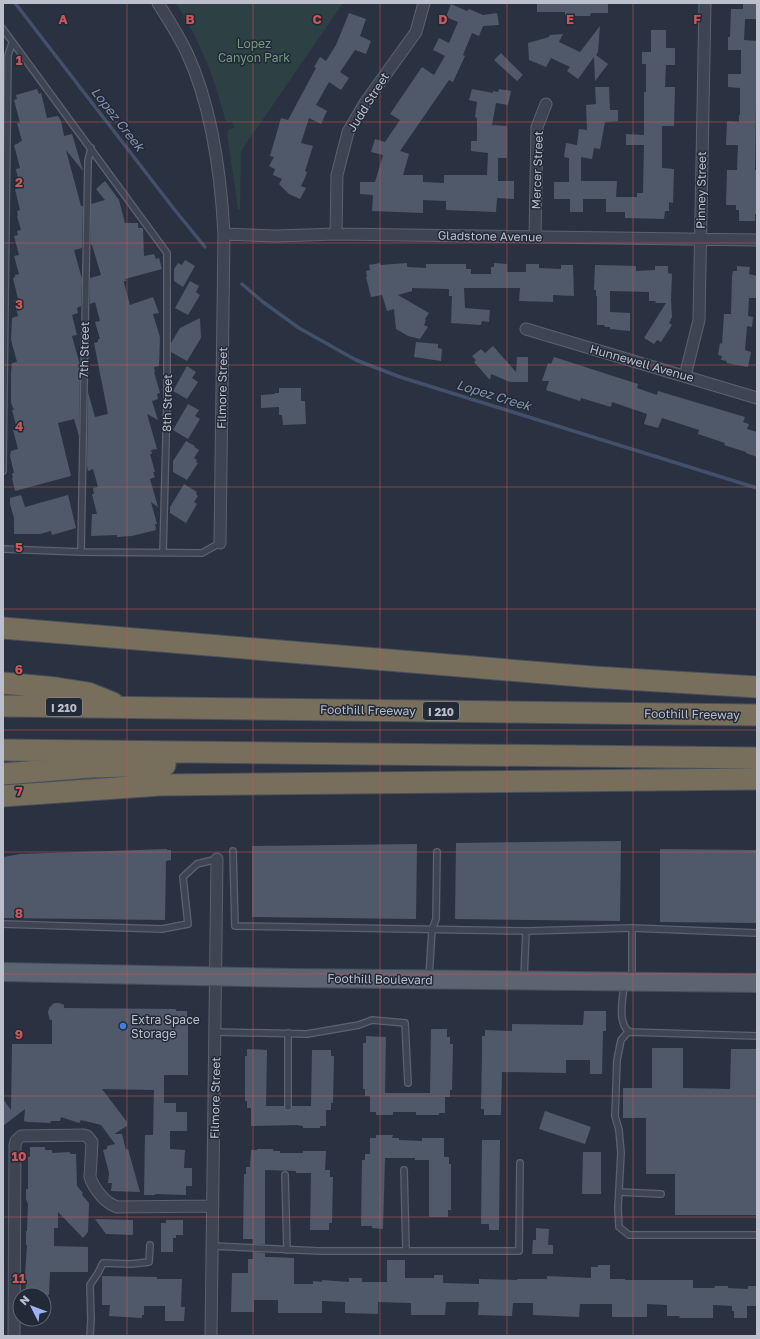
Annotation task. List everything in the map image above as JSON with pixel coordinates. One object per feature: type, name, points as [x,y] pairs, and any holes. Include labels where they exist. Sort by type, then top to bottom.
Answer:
[{"type":"highway","points":[[6,628],[592,677],[757,687]]},
{"type":"highway","points":[[3,683],[56,688],[88,693],[125,708]]},
{"type":"highway","name":"Foothill Freeway","points":[[3,706],[757,715]]},
{"type":"highway","points":[[3,750],[757,758]]},
{"type":"highway","points":[[3,774],[90,767],[204,764],[402,754]]},
{"type":"highway","points":[[3,796],[160,784],[757,778]]},
{"type":"main road","name":"Foothill Boulevard","points":[[3,972],[757,983]]},
{"type":"street","name":"Filmore Street","points":[[158,3],[171,23],[187,54],[207,111],[223,210],[224,234],[220,543]]},
{"type":"street","name":"Judd Street","points":[[336,234],[337,175],[348,132],[365,103],[416,32],[424,3]]},
{"type":"street","name":"Pinney Street","points":[[686,376],[699,320],[705,3]]},
{"type":"street","name":"Mercer Street","points":[[535,237],[537,127],[546,104]]},
{"type":"street","name":"Gladstone Avenue","points":[[224,234],[277,236],[336,234],[757,240]]},
{"type":"street","name":"Hunnewell Avenue","points":[[526,329],[757,398]]},
{"type":"street","name":"Filmore Street","points":[[212,1336],[217,859]]},
{"type":"street","points":[[14,1336],[15,1145],[16,1141],[21,1136],[87,1136],[92,1142],[91,1182],[106,1201],[113,1205],[213,1206]]},
{"type":"lane","points":[[3,29],[91,148]]},
{"type":"lane","points":[[3,471],[8,55],[12,43]]},
{"type":"lane","name":"8th Street","points":[[91,148],[167,253],[167,400],[163,553]]},
{"type":"lane","name":"7th Street","points":[[80,552],[88,160],[91,148]]},
{"type":"lane","points":[[3,549],[80,552],[202,553],[220,543]]},
{"type":"lane","points":[[233,852],[235,926],[526,931],[632,928],[757,933]]},
{"type":"lane","points":[[429,979],[432,930],[436,919],[437,852]]},
{"type":"lane","points":[[3,924],[162,929],[188,924],[183,878],[197,864],[217,859]]},
{"type":"lane","points":[[632,928],[628,982],[622,1020],[625,1029],[629,1032],[757,1036]]},
{"type":"lane","points":[[524,980],[526,931]]},
{"type":"lane","points":[[215,1032],[307,1034],[359,1025],[372,1020],[405,1023],[408,1083]]},
{"type":"lane","points":[[629,1032],[621,1040],[617,1060],[615,1116],[619,1130],[621,1153],[619,1228],[629,1235],[757,1234]]},
{"type":"lane","points":[[288,1033],[288,1107]]},
{"type":"lane","points":[[213,1246],[287,1250],[406,1250],[428,1252],[519,1251],[520,1163]]},
{"type":"lane","points":[[404,1170],[406,1250]]},
{"type":"lane","points":[[285,1175],[287,1250]]},
{"type":"lane","points":[[619,1192],[661,1194]]},
{"type":"lane","points":[[90,1336],[90,1285],[103,1263],[131,1264],[149,1262],[150,1245]]},
{"type":"green space","name":"Lopez Canyon Park","points":[[176,3],[343,3],[241,151],[240,209],[238,209],[227,134],[228,130],[234,128],[232,121],[227,122],[225,119],[205,59],[192,31]]},
{"type":"building","points":[[537,3],[608,3],[608,13],[591,13],[590,16],[565,16],[565,12],[537,12]]},
{"type":"building","points":[[743,3],[757,3],[757,19],[745,19],[744,40],[757,41],[755,170],[757,170],[757,214],[755,214],[755,221],[739,221],[739,210],[736,210],[736,205],[726,205],[727,170],[737,170],[738,145],[726,145],[727,121],[739,122],[740,115],[740,88],[728,87],[728,74],[741,74],[741,50],[728,50],[728,37],[730,37],[731,9],[743,9]]},
{"type":"building","points":[[451,4],[467,11],[469,9],[483,15],[497,13],[499,25],[483,26],[479,36],[472,33],[463,55],[465,56],[453,82],[449,80],[400,151],[409,154],[403,175],[423,175],[423,182],[444,183],[444,175],[487,175],[488,153],[471,151],[471,141],[477,141],[477,118],[475,117],[477,102],[469,100],[472,89],[493,93],[493,91],[498,92],[499,89],[511,91],[508,105],[496,103],[492,125],[507,126],[507,158],[498,158],[498,181],[514,181],[514,199],[497,198],[496,212],[446,210],[446,201],[423,200],[423,213],[372,211],[373,195],[360,194],[360,182],[375,182],[383,155],[371,152],[375,139],[385,142],[400,120],[390,114],[422,67],[434,75],[445,56],[433,50],[439,38],[449,43],[458,22],[446,17]]},
{"type":"building","points":[[349,13],[366,19],[360,36],[371,41],[366,54],[355,50],[340,72],[349,78],[341,90],[329,82],[316,105],[327,111],[321,124],[309,118],[301,143],[313,146],[305,171],[307,172],[301,186],[306,188],[300,199],[289,194],[279,184],[282,179],[273,175],[275,169],[269,166],[274,157],[270,156],[281,118],[288,120],[316,68],[314,67],[320,57],[326,61],[336,45]]},
{"type":"building","points":[[600,26],[598,52],[596,55],[608,64],[595,81],[594,57],[578,79],[567,71],[570,67],[551,58],[546,67],[529,60],[528,43],[549,37],[550,35],[563,34],[559,42],[580,52]]},
{"type":"building","points":[[651,30],[666,30],[666,48],[675,48],[675,65],[666,65],[665,87],[675,87],[674,126],[662,126],[662,168],[674,169],[673,203],[669,202],[669,211],[665,211],[664,219],[625,218],[625,212],[606,212],[606,199],[583,199],[583,212],[570,212],[570,199],[554,199],[554,182],[569,182],[569,158],[564,157],[566,143],[577,145],[579,129],[587,130],[586,105],[596,104],[595,87],[609,87],[610,110],[618,110],[618,121],[605,122],[600,149],[594,148],[592,159],[581,157],[581,181],[617,181],[616,197],[637,197],[637,193],[643,193],[644,145],[626,145],[626,134],[644,135],[644,92],[646,92],[646,64],[642,64],[642,52],[651,52]]},
{"type":"building","points":[[501,53],[523,75],[517,81],[494,60]]},
{"type":"building","points":[[37,89],[39,94],[41,93],[47,118],[58,116],[61,121],[64,136],[72,134],[83,171],[66,150],[81,206],[83,206],[82,248],[74,250],[82,279],[81,306],[77,308],[78,313],[72,315],[77,335],[72,336],[80,365],[79,436],[74,419],[58,423],[71,476],[15,491],[12,478],[12,473],[14,473],[10,456],[11,451],[18,449],[13,430],[17,429],[12,410],[14,410],[11,403],[11,373],[12,363],[17,362],[11,340],[12,318],[18,316],[14,300],[18,299],[13,278],[15,275],[19,274],[14,256],[19,255],[14,236],[18,235],[17,231],[21,230],[17,216],[17,211],[20,210],[15,189],[20,188],[16,169],[20,168],[14,145],[22,141],[17,123],[20,123],[14,100],[17,99],[16,95]]},
{"type":"building","points":[[105,181],[119,200],[125,223],[138,223],[138,228],[143,228],[144,256],[154,254],[156,259],[159,258],[162,269],[125,279],[126,281],[124,281],[130,305],[153,297],[159,313],[153,314],[160,337],[159,366],[154,367],[154,372],[160,393],[157,394],[158,399],[152,401],[158,420],[147,414],[157,449],[151,450],[152,454],[150,454],[155,477],[150,479],[158,507],[151,502],[157,524],[155,524],[156,530],[132,536],[117,537],[117,535],[91,536],[92,514],[97,514],[92,494],[94,494],[93,488],[98,487],[93,469],[88,471],[87,466],[88,392],[95,417],[108,414],[94,343],[98,342],[98,339],[100,339],[95,322],[100,321],[95,302],[90,304],[90,278],[101,275],[91,245],[91,204],[105,200],[96,189]]},
{"type":"building","points":[[185,260],[195,266],[183,287],[174,281],[174,269],[178,263],[182,265]]},
{"type":"building","points":[[380,263],[381,265],[407,263],[407,267],[426,268],[426,264],[466,264],[466,269],[471,269],[471,274],[491,274],[491,267],[494,267],[494,263],[507,264],[507,272],[526,272],[526,264],[539,264],[539,268],[561,269],[561,265],[573,265],[574,296],[553,295],[553,302],[519,301],[520,288],[464,288],[465,308],[490,310],[489,322],[482,321],[481,325],[451,323],[452,296],[449,296],[449,289],[412,288],[412,291],[398,295],[429,313],[425,319],[424,325],[428,327],[420,339],[408,336],[396,329],[394,309],[387,311],[382,295],[371,297],[366,271],[370,270],[369,265]]},
{"type":"building","points":[[595,265],[636,266],[636,271],[655,270],[655,266],[668,266],[668,273],[672,274],[672,317],[669,323],[672,325],[661,342],[657,340],[654,344],[644,338],[666,303],[655,303],[656,301],[649,301],[649,292],[610,291],[610,312],[630,313],[630,331],[610,329],[610,327],[605,327],[604,325],[597,325],[597,296],[596,290],[594,290]]},
{"type":"building","points":[[737,266],[750,267],[749,274],[757,276],[757,298],[749,298],[748,316],[753,317],[752,327],[747,326],[745,350],[751,352],[748,367],[726,363],[727,361],[721,360],[722,356],[718,355],[720,343],[722,344],[724,314],[731,314],[732,277],[733,271],[737,271]]},
{"type":"building","points":[[190,281],[199,286],[196,292],[200,295],[188,315],[175,308]]},
{"type":"building","points":[[200,318],[201,338],[187,361],[171,352],[171,343],[180,328]]},
{"type":"building","points":[[416,342],[438,344],[438,348],[442,349],[441,361],[414,357]]},
{"type":"building","points":[[493,346],[516,372],[517,357],[528,357],[528,382],[510,382],[491,374],[490,380],[474,362],[476,360],[472,356],[481,349],[485,353]]},
{"type":"building","points":[[554,357],[638,384],[637,388],[657,395],[658,391],[745,417],[743,422],[749,424],[747,429],[757,432],[757,457],[724,445],[725,443],[698,434],[699,430],[662,418],[658,428],[644,424],[647,414],[612,402],[611,407],[581,398],[580,401],[546,390],[549,381],[542,381],[548,363],[551,364]]},
{"type":"building","points":[[187,366],[196,372],[192,378],[198,382],[187,399],[173,391]]},
{"type":"building","points":[[279,388],[301,388],[301,401],[305,401],[306,424],[283,425],[282,415],[279,415],[279,407],[261,408],[261,395],[279,393]]},
{"type":"building","points":[[188,404],[199,410],[195,416],[200,419],[188,439],[173,430]]},
{"type":"building","points":[[186,441],[199,450],[194,458],[198,463],[187,480],[173,472],[173,461]]},
{"type":"building","points":[[184,484],[197,492],[196,494],[198,496],[194,502],[197,504],[186,523],[170,513],[170,507]]},
{"type":"building","points":[[21,495],[25,507],[68,495],[76,528],[52,535],[51,531],[40,534],[14,534],[14,518],[10,498]]},
{"type":"building","points":[[621,841],[620,921],[455,919],[456,843]]},
{"type":"building","points":[[417,844],[416,919],[252,917],[252,846]]},
{"type":"building","points":[[660,849],[757,850],[757,923],[660,922]]},
{"type":"building","points":[[171,850],[171,860],[166,861],[165,920],[3,918],[3,857],[20,854]]},
{"type":"building","points":[[54,1003],[64,1005],[64,1008],[176,1009],[176,1011],[187,1011],[188,1075],[164,1075],[164,1103],[176,1103],[176,1112],[187,1112],[187,1131],[170,1131],[170,1149],[185,1150],[184,1168],[192,1168],[192,1186],[186,1186],[186,1195],[144,1195],[145,1135],[153,1135],[154,1090],[102,1089],[127,1122],[127,1126],[114,1134],[122,1134],[126,1150],[128,1149],[140,1192],[111,1191],[112,1183],[108,1183],[109,1173],[103,1150],[107,1149],[107,1146],[115,1144],[101,1125],[81,1120],[79,1123],[61,1117],[60,1121],[51,1121],[50,1123],[28,1122],[24,1121],[25,1109],[3,1126],[3,1099],[11,1110],[12,1044],[52,1044],[52,1020],[50,1020],[48,1013],[49,1008]]},
{"type":"building","points":[[584,1011],[606,1011],[606,1031],[603,1031],[602,1074],[590,1074],[590,1060],[566,1060],[566,1073],[502,1072],[501,1115],[484,1115],[484,1109],[481,1109],[482,1036],[485,1036],[485,1030],[512,1031],[512,1024],[583,1025]]},
{"type":"building","points":[[431,1029],[447,1029],[447,1037],[450,1037],[450,1044],[453,1044],[452,1090],[450,1090],[450,1097],[445,1097],[445,1113],[439,1113],[439,1115],[416,1115],[416,1112],[393,1112],[393,1115],[376,1115],[376,1112],[370,1112],[370,1096],[365,1096],[365,1089],[363,1089],[363,1043],[366,1043],[366,1036],[386,1037],[385,1093],[430,1093]]},
{"type":"building","points":[[652,1048],[683,1048],[683,1088],[730,1089],[731,1049],[757,1049],[757,1215],[675,1215],[675,1174],[646,1174],[646,1118],[623,1118],[623,1088],[652,1088]]},
{"type":"building","points":[[247,1049],[267,1050],[266,1106],[284,1106],[288,1111],[292,1106],[311,1106],[312,1050],[331,1050],[331,1056],[334,1056],[333,1103],[331,1103],[331,1110],[326,1110],[326,1126],[320,1126],[320,1128],[303,1128],[303,1126],[297,1125],[251,1126],[251,1108],[247,1108],[247,1101],[245,1101],[245,1056],[247,1056]]},
{"type":"building","points":[[545,1111],[591,1127],[585,1144],[539,1129]]},
{"type":"building","points":[[376,1135],[393,1135],[392,1138],[399,1138],[399,1140],[422,1141],[422,1138],[444,1138],[444,1157],[449,1157],[449,1164],[451,1164],[451,1210],[448,1210],[448,1217],[429,1217],[429,1160],[415,1160],[415,1158],[385,1158],[383,1229],[372,1228],[372,1226],[361,1226],[362,1160],[365,1160],[365,1154],[370,1154],[370,1138],[376,1138]]},
{"type":"building","points":[[482,1140],[500,1140],[499,1230],[489,1230],[489,1224],[481,1224]]},
{"type":"building","points":[[30,1147],[45,1147],[45,1150],[52,1150],[52,1153],[70,1152],[70,1154],[76,1154],[77,1186],[89,1203],[88,1232],[83,1238],[58,1212],[58,1228],[54,1228],[54,1246],[88,1247],[88,1272],[50,1272],[49,1287],[26,1287],[26,1231],[28,1204],[26,1199],[26,1189],[28,1189],[28,1157],[30,1157]]},
{"type":"building","points":[[273,1149],[273,1151],[280,1151],[280,1153],[326,1151],[325,1170],[330,1170],[330,1177],[333,1177],[332,1223],[329,1223],[329,1230],[310,1230],[311,1173],[265,1170],[265,1244],[253,1244],[253,1239],[243,1239],[244,1174],[246,1174],[246,1167],[250,1167],[251,1150]]},
{"type":"building","points":[[583,1152],[601,1152],[601,1194],[582,1194]]},
{"type":"building","points":[[95,1219],[133,1220],[133,1235],[106,1234]]},
{"type":"building","points":[[166,1220],[183,1220],[183,1235],[176,1235],[176,1238],[173,1238],[173,1252],[161,1252],[161,1223],[166,1223]]},
{"type":"building","points":[[536,1228],[549,1229],[548,1245],[553,1245],[553,1254],[532,1254],[533,1240],[536,1240]]},
{"type":"building","points":[[253,1252],[265,1253],[265,1257],[294,1258],[294,1284],[313,1284],[313,1281],[322,1282],[322,1280],[349,1282],[349,1278],[362,1278],[362,1282],[387,1282],[387,1260],[405,1260],[405,1278],[434,1278],[434,1275],[443,1275],[443,1283],[479,1284],[479,1279],[547,1279],[547,1276],[591,1278],[591,1267],[598,1267],[598,1265],[610,1265],[610,1279],[693,1280],[693,1288],[728,1286],[728,1288],[748,1289],[748,1286],[757,1286],[757,1306],[747,1306],[747,1318],[734,1318],[732,1306],[713,1305],[713,1318],[679,1318],[680,1316],[667,1316],[667,1305],[647,1304],[647,1317],[612,1317],[612,1304],[580,1304],[579,1317],[533,1315],[533,1303],[513,1303],[512,1316],[478,1315],[479,1302],[446,1302],[445,1315],[411,1315],[411,1303],[378,1302],[378,1314],[345,1313],[345,1302],[322,1301],[322,1313],[278,1313],[278,1300],[254,1300],[254,1312],[231,1312],[232,1273],[248,1273],[248,1259],[253,1259]]},
{"type":"building","points":[[102,1276],[182,1279],[181,1307],[185,1307],[184,1321],[165,1321],[165,1306],[144,1306],[144,1315],[142,1315],[142,1318],[109,1316],[110,1305],[102,1305]]},
{"type":"waterway","name":"Lopez Creek","points":[[15,3],[205,247]]},
{"type":"waterway","name":"Lopez Creek","points":[[242,284],[263,302],[299,328],[356,360],[400,377],[757,488]]},
{"type":"place","name":"Extra Space Storage","points":[[123,1026]]}]
